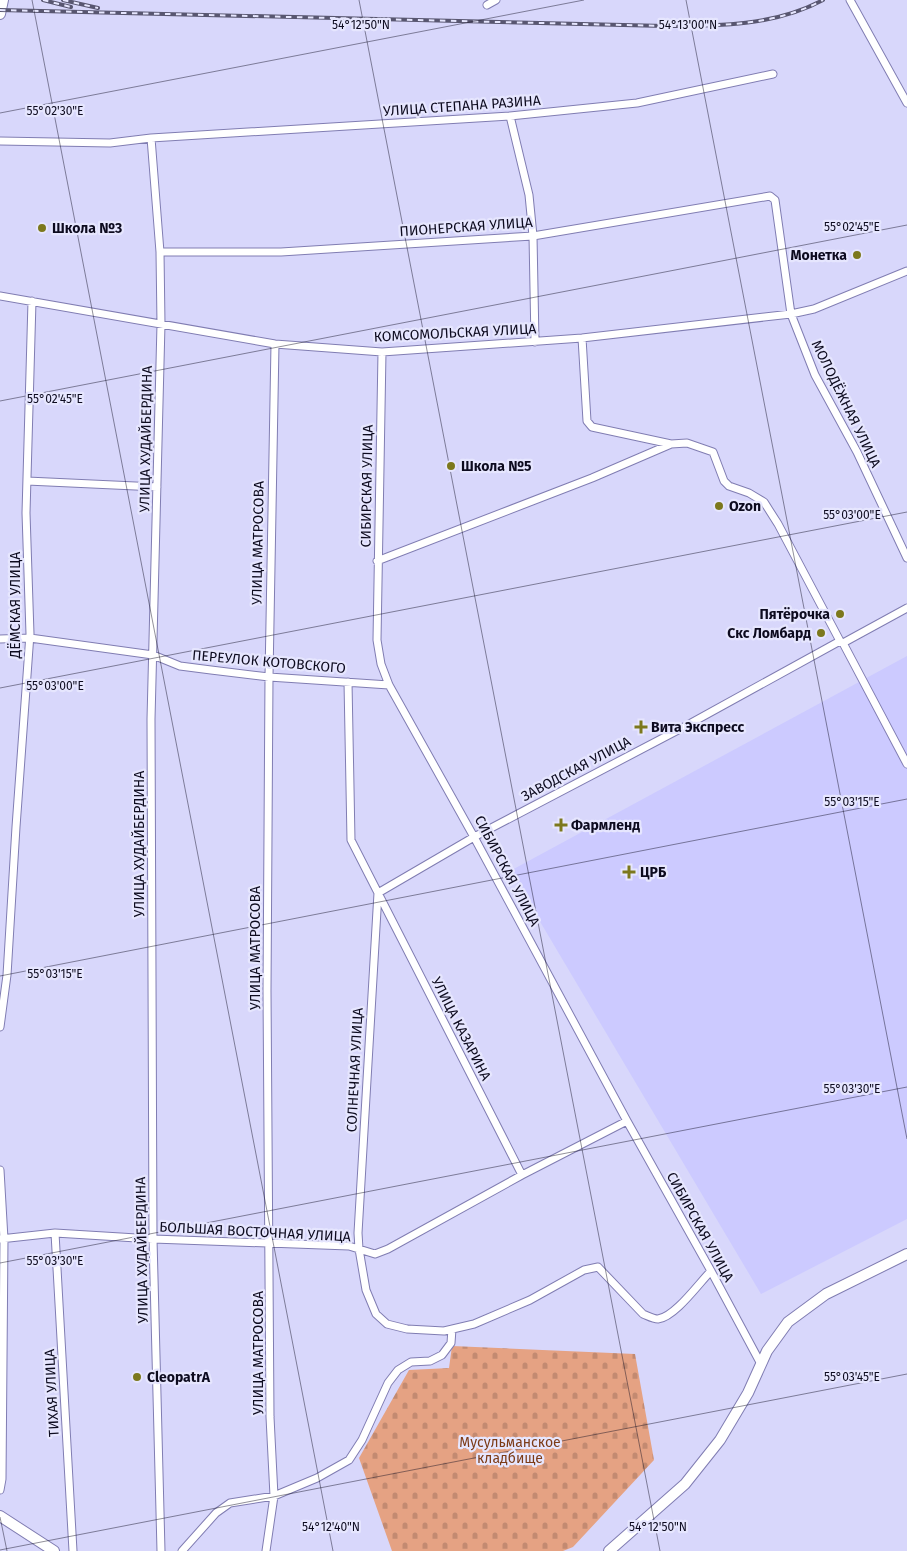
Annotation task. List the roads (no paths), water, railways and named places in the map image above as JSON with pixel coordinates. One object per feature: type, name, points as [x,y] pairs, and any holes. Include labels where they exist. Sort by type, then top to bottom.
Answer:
[{"type":"street","points":[[0,14],[3,0]]},
{"type":"street","points":[[488,5],[496,0]]},
{"type":"street","points":[[850,0],[907,104]]},
{"type":"street","name":"УЛИЦА СТЕПАНА РАЗИНА","points":[[0,141],[110,143],[151,138],[510,116],[637,103],[772,74]]},
{"type":"street","points":[[510,116],[529,196],[533,236],[535,342]]},
{"type":"street","name":"УЛИЦА ХУДАЙБЕРДИНА","points":[[151,138],[160,252],[161,324],[151,737],[153,1239],[161,1551]]},
{"type":"street","name":"ПИОНЕРСКАЯ УЛИЦА","points":[[160,252],[281,252],[533,236],[770,196]]},
{"type":"street","name":"МОЛОДЁЖНАЯ УЛИЦА","points":[[770,196],[774,200],[791,314],[815,375],[857,452],[907,558]]},
{"type":"street","name":"КОМСОМОЛЬСКАЯ УЛИЦА","points":[[0,296],[274,344],[382,352],[582,338],[791,314],[814,309],[907,271]]},
{"type":"street","name":"ДЁМСКАЯ УЛИЦА","points":[[0,1027],[7,976],[30,638],[26,514],[32,301]]},
{"type":"street","points":[[582,338],[587,421],[592,427],[671,444],[687,444],[713,452],[724,481],[729,486],[748,493],[764,502],[778,524],[907,764]]},
{"type":"street","name":"УЛИЦА МАТРОСОВА","points":[[266,1551],[274,1496],[270,1417],[267,1001],[268,677],[274,344]]},
{"type":"street","name":"СИБИРСКАЯ УЛИЦА","points":[[382,352],[377,640],[381,664],[389,686],[474,837],[626,1121],[761,1364]]},
{"type":"street","points":[[377,561],[592,478],[671,444]]},
{"type":"street","points":[[27,481],[157,486]]},
{"type":"street","name":"ЗАВОДСКАЯ УЛИЦА","points":[[378,893],[474,837],[907,608]]},
{"type":"street","name":"ПЕРЕУЛОК КОТОВСКОГО","points":[[0,639],[30,638],[153,654],[180,666],[268,677],[389,686]]},
{"type":"street","name":"УЛИЦА КАЗАРИНА","points":[[348,682],[351,840],[522,1175]]},
{"type":"street","name":"СОЛНЕЧНАЯ УЛИЦА","points":[[378,893],[358,1233],[366,1290],[376,1314],[387,1324],[407,1329],[452,1330],[474,1324],[530,1300],[584,1270],[598,1267],[643,1314],[659,1319],[672,1313],[711,1271]]},
{"type":"street","name":"БОЛЬШАЯ ВОСТОЧНАЯ УЛИЦА","points":[[2,1239],[56,1233],[153,1239],[349,1246],[376,1254],[626,1121]]},
{"type":"street","points":[[0,1170],[2,1239],[2,1479],[0,1490]]},
{"type":"street","name":"ТИХАЯ УЛИЦА","points":[[56,1233],[73,1551]]},
{"type":"street","points":[[609,1551],[684,1484],[714,1448],[748,1393],[767,1351],[788,1322],[826,1294],[907,1254]]},
{"type":"street","points":[[182,1551],[216,1513],[230,1503],[274,1496],[316,1478],[349,1460],[362,1440],[388,1383],[398,1370],[411,1362],[430,1361],[442,1355],[451,1343],[452,1330]]},
{"type":"street","points":[[0,1516],[54,1551]]},
{"type":"railway","points":[[43,0],[71,7]]},
{"type":"railway","points":[[63,0],[98,8]]},
{"type":"railway","points":[[0,10],[685,26],[726,25],[766,20],[805,9],[823,0]]},
{"type":"place","name":"Школа №3","points":[[42,228]]},
{"type":"place","name":"Монетка","points":[[857,255]]},
{"type":"place","name":"Школа №5","points":[[451,466]]},
{"type":"place","name":"Ozon","points":[[719,506]]},
{"type":"place","name":"Пятёрочка","points":[[840,614]]},
{"type":"place","name":"Скс Ломбард","points":[[821,633]]},
{"type":"place","name":"Вита Экспресс","points":[[641,727]]},
{"type":"place","name":"Фармленд","points":[[561,825]]},
{"type":"place","name":"ЦРБ","points":[[629,872]]},
{"type":"place","name":"CleopatrA","points":[[137,1377]]},
{"type":"park label","name":"Мусульманское кладбище","points":[[510,1450]]}]
